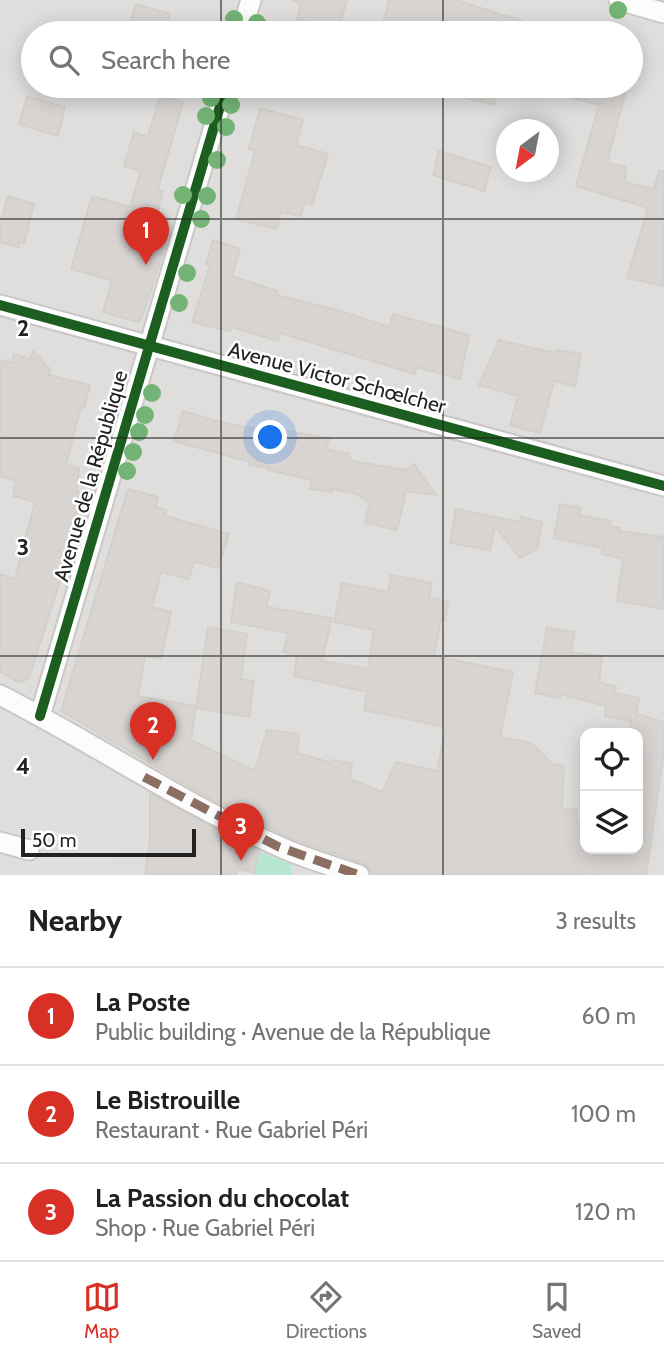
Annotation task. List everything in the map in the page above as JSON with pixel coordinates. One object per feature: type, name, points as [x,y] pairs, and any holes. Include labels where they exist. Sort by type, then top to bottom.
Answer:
[{"type":"street","points":[[245,21],[251,0]]},
{"type":"street","points":[[620,0],[664,13]]},
{"type":"street","name":"Avenue de la République","points":[[40,716],[222,98]]},
{"type":"street","name":"Avenue Victor Schœlcher","points":[[0,305],[664,486]]},
{"type":"street","points":[[0,695],[124,766],[279,847],[359,875]]},
{"type":"street","points":[[0,842],[29,850]]},
{"type":"shaded area","points":[[0,0],[664,0],[664,875],[0,875]]},
{"type":"shaded area","points":[[30,789],[129,815],[114,875],[9,875]]},
{"type":"green space","points":[[259,852],[292,864],[291,875],[253,875]]},
{"type":"building","points":[[293,0],[347,0],[341,21],[297,19],[301,4]]},
{"type":"building","points":[[389,0],[456,0],[522,21],[384,21]]},
{"type":"building","points":[[136,4],[170,14],[168,21],[131,21]]},
{"type":"building","points":[[26,98],[65,107],[58,136],[19,124]]},
{"type":"building","points":[[159,98],[183,102],[158,189],[163,191],[154,225],[170,230],[143,315],[138,322],[103,312],[112,280],[71,269],[92,196],[130,207],[141,171],[124,166],[134,132],[148,137]]},
{"type":"building","points":[[467,98],[496,98],[494,105]]},
{"type":"building","points":[[573,98],[624,98],[607,163],[625,167],[627,172],[624,182],[654,189],[659,171],[664,171],[664,286],[627,278],[648,208],[576,186],[599,105]]},
{"type":"building","points":[[260,108],[303,120],[296,145],[328,154],[312,205],[305,202],[301,216],[281,212],[276,229],[236,219],[255,151],[249,149]]},
{"type":"building","points":[[439,151],[491,167],[484,191],[433,175]]},
{"type":"building","points":[[8,196],[34,204],[24,243],[19,242],[18,247],[0,242],[0,225]]},
{"type":"building","points":[[213,240],[240,249],[232,276],[277,291],[276,295],[389,327],[393,314],[469,335],[460,379],[417,367],[415,374],[280,333],[278,341],[231,327],[230,331],[192,322],[210,266],[206,264]]},
{"type":"building","points":[[499,340],[556,353],[557,350],[581,354],[575,386],[554,381],[540,433],[510,425],[518,396],[479,385]]},
{"type":"building","points":[[33,351],[50,369],[49,375],[90,385],[84,408],[81,407],[66,465],[79,468],[77,492],[82,493],[72,527],[77,528],[29,678],[19,683],[0,671],[0,574],[15,579],[35,502],[13,496],[16,481],[0,476],[0,360],[12,363],[14,354],[30,359]]},
{"type":"building","points":[[183,411],[220,422],[280,434],[280,430],[329,438],[326,449],[349,454],[352,461],[405,470],[414,464],[436,495],[406,491],[397,530],[365,523],[370,503],[356,494],[332,489],[332,492],[310,489],[312,480],[249,465],[250,462],[174,441]]},
{"type":"building","points":[[128,489],[158,497],[155,507],[166,510],[165,516],[229,534],[218,568],[194,562],[189,579],[161,572],[152,607],[171,612],[161,659],[145,656],[138,696],[196,706],[191,740],[255,771],[267,730],[299,734],[297,753],[332,763],[333,760],[352,764],[350,779],[382,792],[396,762],[437,771],[446,727],[364,710],[367,692],[294,676],[297,655],[283,652],[288,633],[231,622],[237,582],[270,591],[266,607],[332,618],[322,661],[368,669],[374,630],[334,622],[342,583],[388,592],[391,575],[432,583],[429,597],[448,602],[445,620],[441,619],[434,656],[513,672],[500,737],[531,743],[552,764],[564,766],[562,808],[577,810],[576,822],[580,823],[580,854],[643,854],[643,728],[630,728],[631,721],[605,716],[606,706],[560,694],[560,698],[535,693],[547,628],[575,632],[571,652],[602,656],[599,682],[616,687],[615,693],[639,698],[636,714],[664,722],[664,752],[646,875],[371,875],[369,867],[363,863],[293,839],[213,800],[61,711]]},
{"type":"building","points":[[560,504],[581,508],[579,515],[611,521],[609,526],[620,528],[619,531],[664,537],[664,609],[617,601],[623,559],[602,554],[603,548],[554,538]]},
{"type":"building","points":[[456,509],[520,522],[521,517],[542,522],[537,549],[520,558],[495,526],[490,550],[450,543]]},
{"type":"building","points":[[208,627],[247,634],[241,679],[254,681],[249,717],[196,708]]},
{"type":"building","points":[[150,793],[259,851],[254,873],[238,869],[236,875],[145,875],[150,841]]},
{"type":"marked path","points":[[144,777],[279,847],[359,875]]},
{"type":"cycle path","points":[[40,716],[222,98]]},
{"type":"cycle path","points":[[0,305],[664,486]]},
{"type":"place","name":"La Poste","points":[[146,265]]},
{"type":"place","name":"Le Bistrouille","points":[[153,760]]},
{"type":"place","name":"La Passion du chocolat","points":[[241,861]]}]
